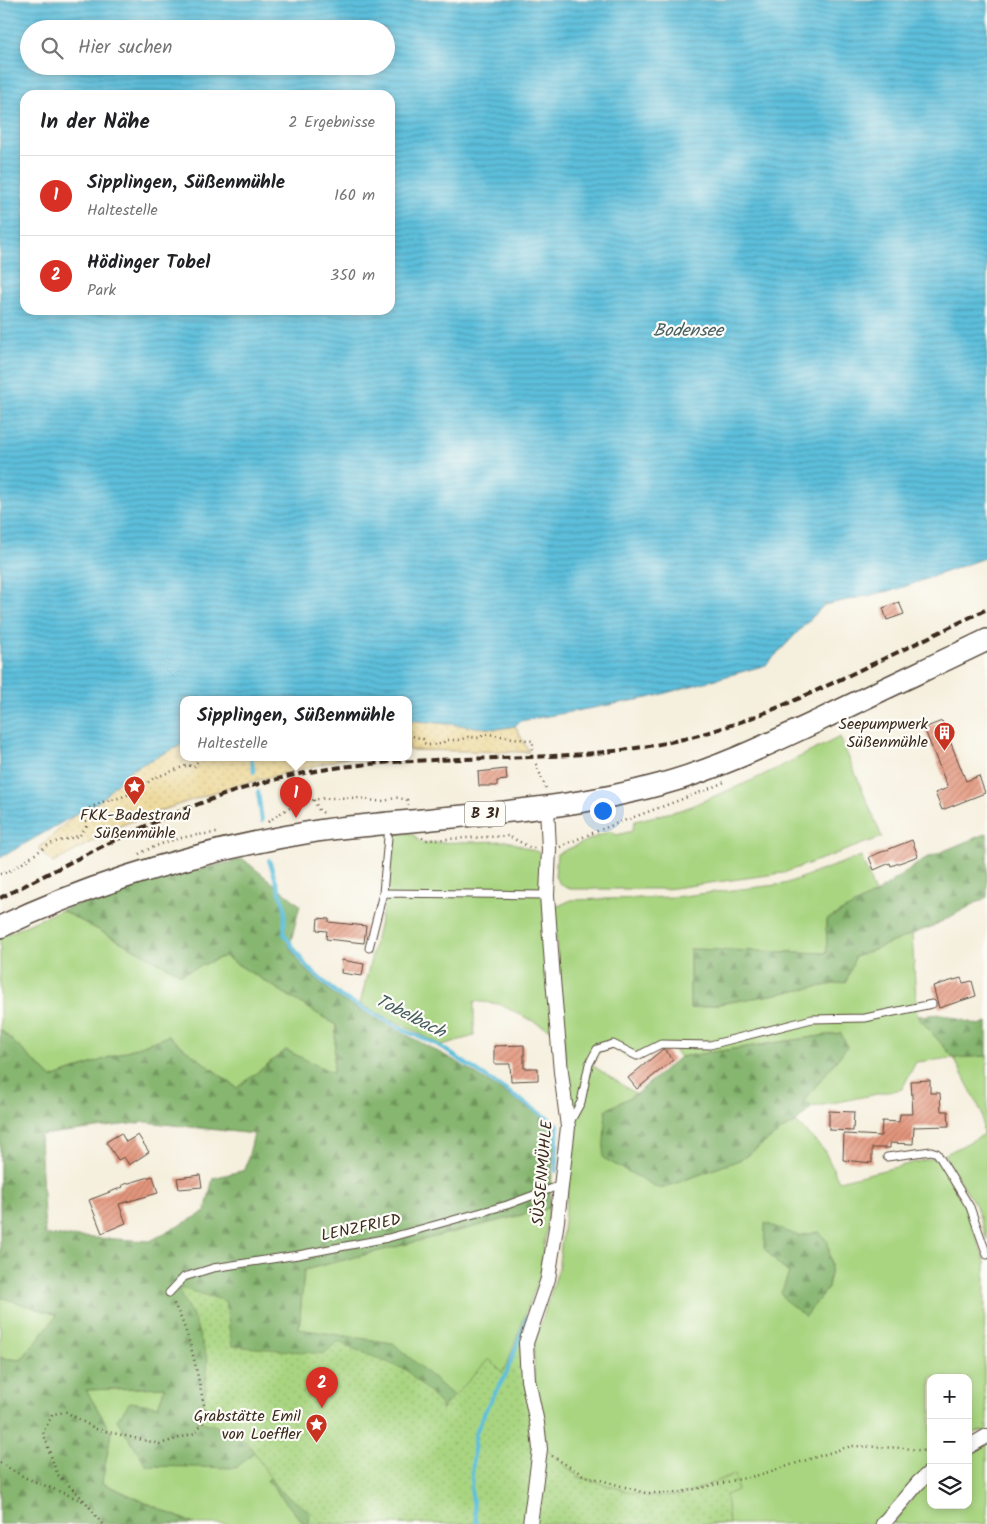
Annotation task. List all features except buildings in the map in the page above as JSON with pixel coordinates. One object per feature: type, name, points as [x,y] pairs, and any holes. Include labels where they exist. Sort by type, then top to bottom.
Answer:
[{"type":"main road","name":"B 31","points":[[0,927],[71,896],[137,872],[203,854],[318,831],[389,823],[422,828],[626,793],[663,784],[704,771],[761,748],[987,640]]},
{"type":"street","name":"SÜSSENMÜHLE","points":[[530,1524],[540,1449],[528,1380],[526,1344],[548,1279],[568,1127],[561,1072],[547,895],[549,849],[547,807]]},
{"type":"street","points":[[972,1445],[987,1436]]},
{"type":"street","points":[[883,1524],[927,1475]]},
{"type":"lane","points":[[369,948],[383,893],[389,823]]},
{"type":"lane","points":[[383,893],[547,895]]},
{"type":"lane","points":[[568,1127],[581,1102],[588,1064],[597,1049],[613,1044],[637,1056],[662,1044],[710,1045],[812,1019],[865,1018],[932,1004]]},
{"type":"lane","points":[[887,1157],[931,1150],[937,1153],[970,1207],[987,1255]]},
{"type":"lane","name":"LENZFRIED","points":[[169,1293],[184,1277],[213,1268],[298,1255],[388,1238],[435,1223],[507,1205],[561,1185]]},
{"type":"path","points":[[412,736],[424,739],[424,743],[428,745],[440,744],[448,740],[480,738],[488,734],[533,741],[533,750]]},
{"type":"path","points":[[0,874],[8,873],[52,843],[80,835],[86,827],[86,813],[88,809],[102,802],[135,792],[154,778],[188,765],[194,767],[198,761]]},
{"type":"path","points":[[536,764],[547,791],[547,807]]},
{"type":"path","points":[[271,819],[303,801],[340,798],[365,798],[380,801],[396,797],[407,800]]},
{"type":"path","points":[[422,828],[426,840],[509,836],[531,848],[549,849]]},
{"type":"path","points":[[102,1524],[85,1501],[57,1474],[43,1432],[53,1414],[66,1412],[96,1429],[160,1444],[196,1433],[207,1417],[200,1392],[197,1366],[186,1328],[169,1293]]},
{"type":"path","points":[[540,1449],[583,1475],[646,1493],[677,1493],[759,1475],[851,1446],[904,1448],[924,1451],[927,1454]]},
{"type":"path","points":[[0,1463],[26,1478],[85,1501]]},
{"type":"green space","points":[[840,737],[882,837],[783,873],[666,889],[570,889],[561,885],[555,877],[557,854],[609,831],[617,835],[632,831],[635,821],[684,809],[755,779]]},
{"type":"green space","points":[[412,833],[421,843],[508,841],[543,854],[553,1031],[499,1004],[474,1001],[474,1036],[442,1045],[360,1004],[385,901],[394,834]]},
{"type":"green space","points":[[987,833],[987,897],[933,926],[855,957],[846,982],[690,1009],[690,949],[827,953],[826,920],[875,894],[924,859]]},
{"type":"green space","points":[[861,856],[875,894],[826,920],[827,953],[690,949],[690,1009],[846,982],[855,957],[912,934],[917,1016],[954,1058],[916,1062],[902,1089],[812,1107],[803,1102],[847,1047],[840,1033],[680,1057],[673,1049],[661,1047],[636,1061],[612,1048],[600,1051],[592,1065],[636,1094],[606,1110],[660,1189],[742,1159],[796,1122],[824,1150],[839,1181],[937,1157],[967,1210],[985,1262],[984,1391],[987,1433],[982,1431],[972,1433],[972,1374],[927,1374],[927,1471],[880,1524],[568,1524],[534,1516],[534,1344],[558,1271],[572,1154],[554,908],[571,900],[674,897],[784,884]],"holes":[[[819,1232],[831,1265],[828,1288],[805,1316],[782,1293],[789,1273],[779,1265],[794,1235],[799,1236]]]},
{"type":"green space","points":[[243,859],[300,905],[291,941],[288,944],[304,968],[338,998],[457,1062],[556,1126],[549,1208],[304,1270],[299,1329],[393,1343],[472,1412],[409,1524],[304,1524],[267,1480],[314,1465],[279,1430],[236,1468],[147,1466],[117,1420],[130,1402],[158,1406],[165,1387],[86,1390],[111,1432],[102,1483],[194,1524],[0,1524],[0,1358],[21,1360],[57,1315],[0,1297],[0,1029],[52,1078],[168,1036],[237,1088],[286,1050],[333,1073],[336,1025],[224,956],[181,974],[61,910],[147,882]],"holes":[[[146,1122],[254,1134],[245,1170],[213,1178],[205,1212],[150,1241],[45,1235],[40,1135]]]},
{"type":"green space","points":[[61,910],[181,974],[224,956],[336,1025],[333,1074],[286,1050],[237,1088],[168,1036],[52,1078],[0,1029],[0,937]]},
{"type":"green space","points":[[942,1014],[979,1025],[987,1022],[987,1056],[954,1058],[917,1016]]},
{"type":"green space","points":[[841,1033],[847,1047],[804,1101],[812,1107],[796,1122],[742,1159],[660,1189],[603,1158],[606,1110],[636,1094],[680,1057]]},
{"type":"green space","points":[[987,1056],[987,1240],[976,1206],[944,1155],[983,1135],[982,1113],[954,1058]]},
{"type":"green space","points":[[549,1208],[540,1276],[504,1372],[472,1433],[299,1329],[304,1270]]},
{"type":"green space","points":[[765,1223],[799,1236],[819,1232],[828,1242],[831,1265],[828,1288],[805,1316],[786,1301],[781,1293],[789,1273],[764,1248]]},
{"type":"green space","points":[[181,1288],[225,1301],[232,1346],[324,1354],[337,1342],[406,1370],[441,1405],[441,1410],[489,1359],[502,1372],[513,1355],[524,1328],[533,1438],[579,1477],[644,1496],[683,1495],[735,1474],[737,1490],[726,1495],[729,1524],[309,1524],[310,1512],[277,1488],[248,1443],[238,1433],[197,1420],[204,1405],[208,1360],[193,1316],[179,1292]]},
{"type":"green space","points":[[0,1297],[58,1315],[21,1360],[0,1358]]},
{"type":"green space","points":[[165,1387],[158,1407],[279,1430],[314,1465],[267,1480],[304,1524],[194,1524],[102,1483],[111,1432],[86,1390]]},
{"type":"green space","points":[[987,1442],[987,1524],[893,1524],[927,1482],[927,1509],[972,1509],[972,1451]]},
{"type":"sand","points":[[412,720],[497,729],[515,726],[529,752],[412,750]]},
{"type":"sand","name":"FKK-Badestrand Süßenmühle","points":[[180,746],[180,761],[333,761],[224,789],[151,814],[122,825],[53,863],[38,849],[75,815],[105,795],[127,772]]},
{"type":"water","name":"Bodensee","points":[[0,0],[987,0],[987,557],[898,589],[824,605],[766,665],[648,698],[520,721],[515,726],[497,729],[412,720],[412,696],[180,696],[180,746],[127,772],[101,800],[0,858]]},
{"type":"waterway","name":"Tobelbach","points":[[252,761],[254,772]]},
{"type":"waterway","name":"Tobelbach","points":[[258,792],[262,821]]},
{"type":"waterway","name":"Tobelbach","points":[[269,860],[285,908],[284,934],[307,967],[340,996],[406,1031],[438,1045],[558,1125],[556,1171]]},
{"type":"waterway","name":"Tobelbach","points":[[477,1524],[471,1490],[475,1435],[488,1405],[506,1374],[527,1318]]},
{"type":"railway","points":[[0,898],[121,837],[162,819],[247,787],[290,776],[378,763],[594,753],[636,748],[703,734],[796,700],[987,609]]},
{"type":"place","name":"Seepumpwerk Süßenmühle","points":[[944,752]]},
{"type":"place","name":"FKK-Badestrand Süßenmühle","points":[[135,805]]},
{"type":"place","name":"Sipplingen, Süßenmühle","points":[[296,818]]},
{"type":"place","name":"Hödinger Tobel","points":[[322,1408]]},
{"type":"place","name":"Grabstätte Emil von Loeffler","points":[[317,1444]]}]
